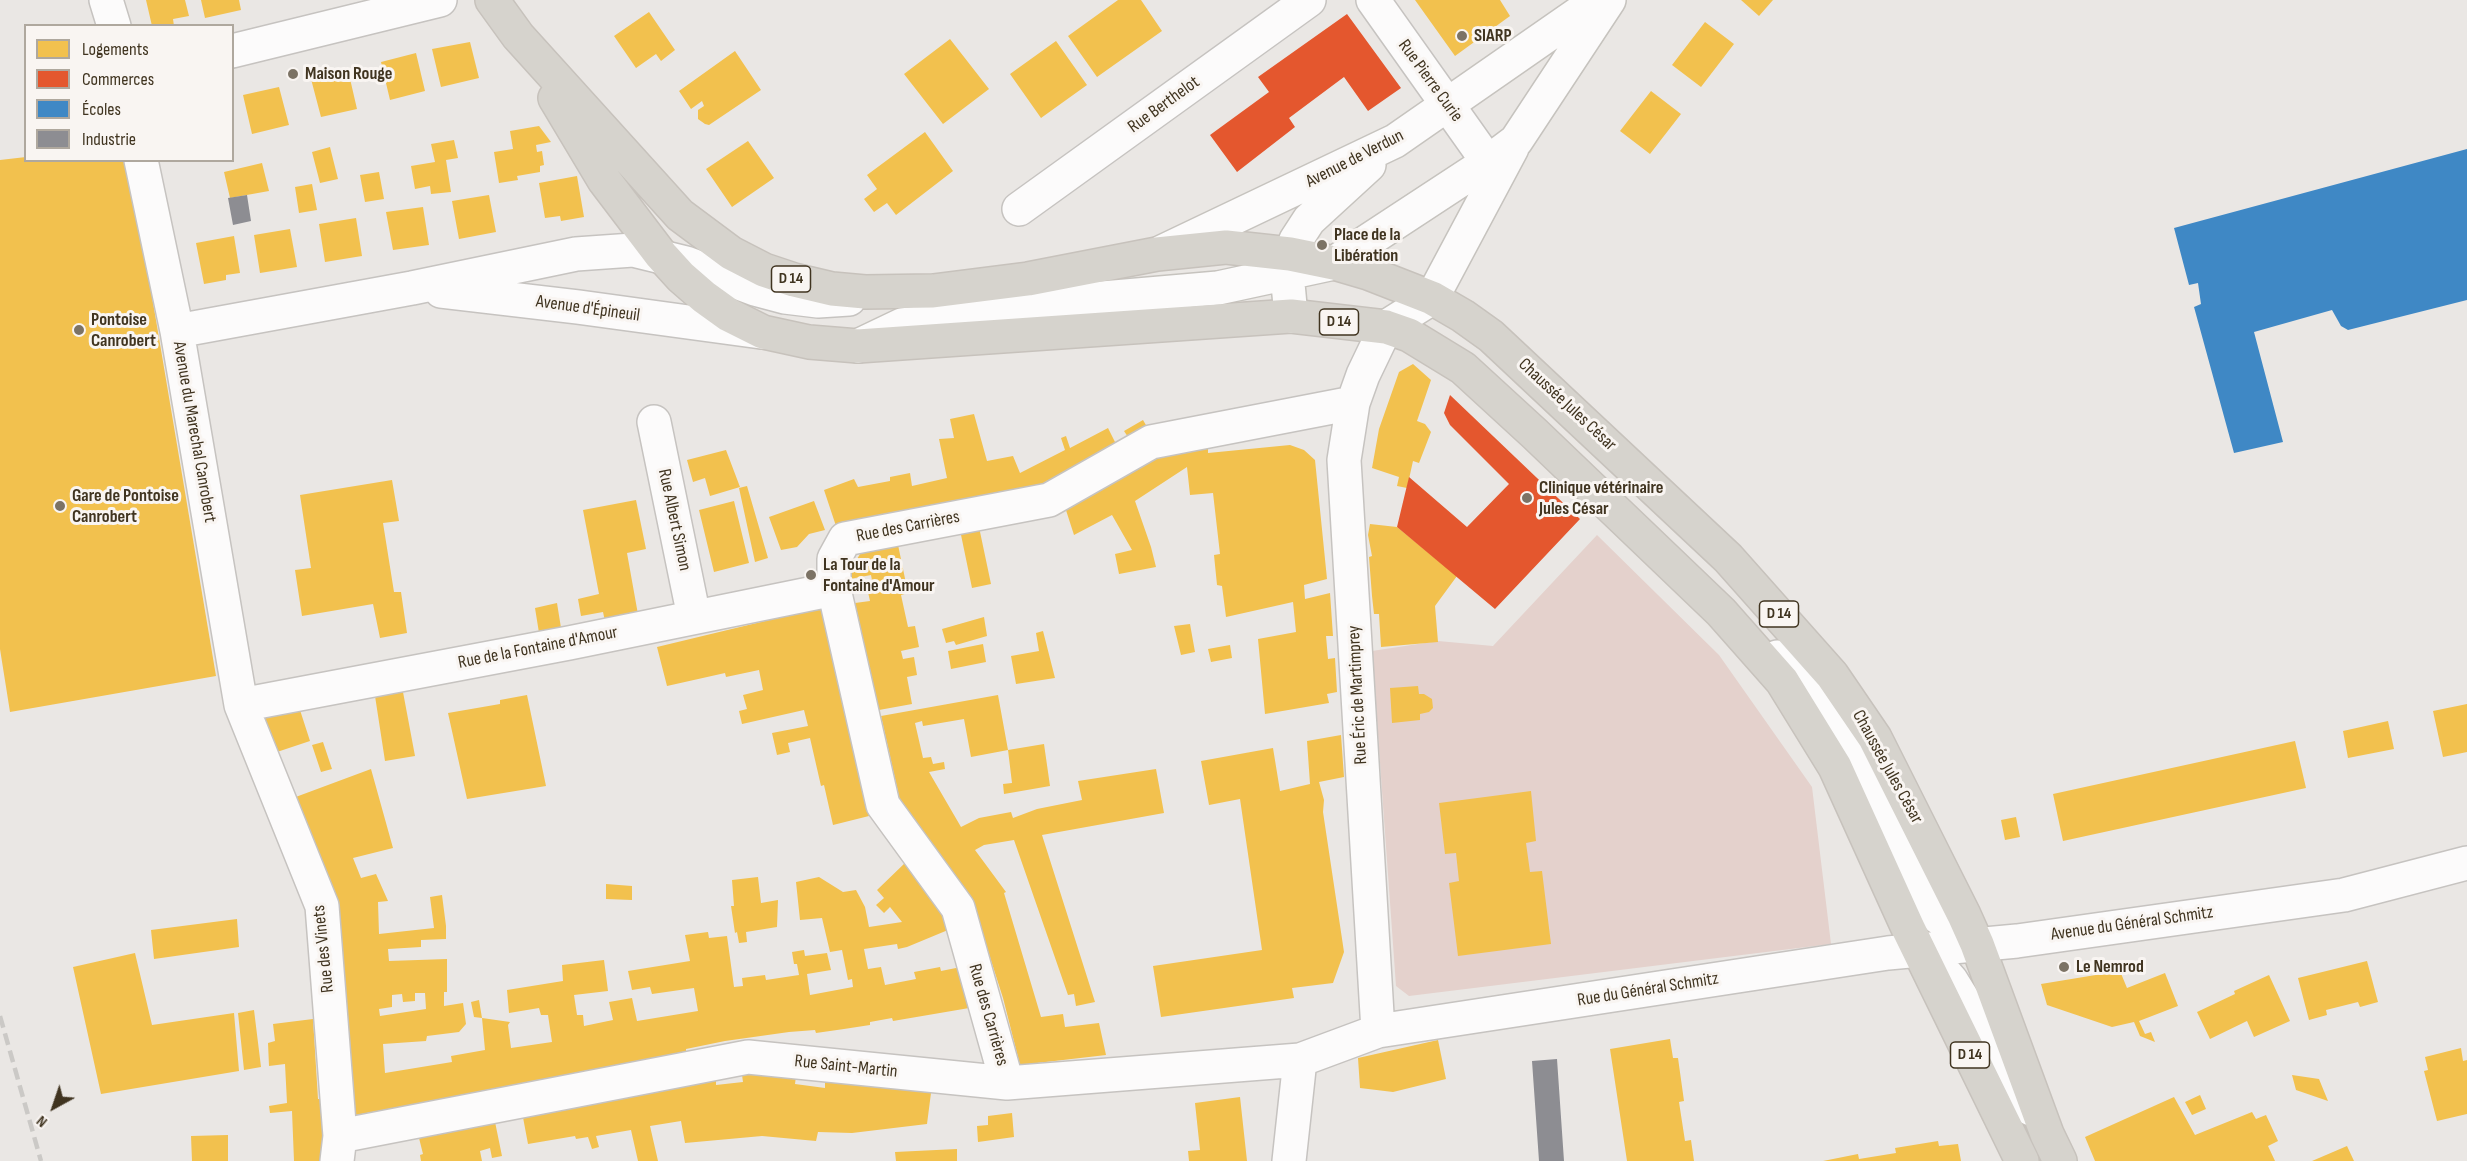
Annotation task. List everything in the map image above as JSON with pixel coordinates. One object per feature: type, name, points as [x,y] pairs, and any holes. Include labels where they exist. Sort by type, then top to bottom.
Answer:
[{"type":"main road","name":"D 14","points":[[492,0],[518,36],[647,252],[729,315],[763,332],[809,342],[858,346],[1292,316],[1386,327],[1409,335],[1463,369],[1535,434],[1721,612],[1782,681],[1836,767],[1919,950],[2022,1161]]},
{"type":"main road","name":"D 14","points":[[518,36],[680,215],[731,253],[764,270],[794,280],[832,289],[898,293],[998,284],[1157,254],[1226,247],[1288,263],[1334,263],[1404,286],[1432,298]]},
{"type":"main road","name":"Chaussée Jules César","points":[[1432,298],[1463,316],[1501,344],[1728,558],[1832,675],[1875,738],[1977,944],[2054,1148]]},
{"type":"street","points":[[106,0],[113,24]]},
{"type":"street","points":[[234,51],[440,0]]},
{"type":"street","name":"Rue Berthelot","points":[[1019,209],[1309,0]]},
{"type":"street","name":"Rue Pierre Curie","points":[[1373,0],[1488,162]]},
{"type":"street","name":"Avenue de Verdun","points":[[1157,254],[1395,141],[1599,0]]},
{"type":"street","points":[[1386,327],[1432,298],[1516,141],[1609,0]]},
{"type":"street","points":[[1292,316],[1288,263],[1309,220],[1395,141]]},
{"type":"street","points":[[1334,263],[1488,162],[1516,141]]},
{"type":"street","name":"Avenue du Marechal Canrobert","points":[[141,162],[177,331],[241,705]]},
{"type":"street","points":[[647,252],[785,297],[818,301],[898,293]]},
{"type":"street","name":"Avenue d'Épineuil","points":[[177,331],[412,288],[576,254],[647,252]]},
{"type":"street","points":[[858,346],[902,325],[982,316],[1090,299],[1218,288],[1288,263]]},
{"type":"street","name":"Avenue d'Épineuil","points":[[412,288],[763,332]]},
{"type":"street","name":"Rue Éric de Martimprey","points":[[1378,1031],[1344,460],[1353,403],[1386,327]]},
{"type":"street","name":"Rue des Carrières","points":[[1007,1083],[958,908],[883,805],[834,589],[834,559],[846,539],[1049,500],[1151,442],[1353,403]]},
{"type":"street","name":"Rue Albert Simon","points":[[654,422],[694,617]]},
{"type":"street","name":"Rue de la Fontaine d'Amour","points":[[241,705],[569,643],[834,589]]},
{"type":"street","points":[[1721,612],[1782,660],[1825,711],[1874,792],[1924,898],[1939,918],[1977,944]]},
{"type":"street","name":"Rue des Vinets","points":[[241,705],[322,906],[339,1149]]},
{"type":"street","name":"Avenue du Général Schmitz","points":[[1919,950],[2017,941],[2344,895],[2467,862]]},
{"type":"street","points":[[1919,950],[1933,958],[1951,980],[2054,1148]]},
{"type":"street","name":"Rue du Général Schmitz","points":[[1378,1031],[1919,950]]},
{"type":"street","name":"Rue Saint-Martin","points":[[339,1149],[748,1057],[1007,1083],[1300,1059],[1378,1031]]},
{"type":"street","points":[[1289,1161],[1300,1059]]},
{"type":"shaded area","points":[[1597,535],[1719,655],[1812,787],[1831,944],[1409,996],[1396,986],[1372,651],[1438,641],[1493,646]]},
{"type":"building: Logements","points":[[146,0],[185,0],[189,16],[173,19],[174,24],[152,24]]},
{"type":"building: Logements","points":[[201,0],[239,0],[241,10],[205,18]]},
{"type":"building: Logements","points":[[1118,0],[1141,0],[1162,31],[1097,77],[1068,36]]},
{"type":"building: Logements","name":"SIARP","points":[[1415,0],[1500,0],[1510,16],[1455,56]]},
{"type":"building: Logements","points":[[1741,0],[1773,0],[1759,16]]},
{"type":"building: Logements","points":[[649,12],[675,50],[661,61],[656,54],[636,68],[614,36]]},
{"type":"building: Logements","points":[[1705,22],[1734,44],[1701,87],[1672,65]]},
{"type":"building: Logements","points":[[950,39],[989,89],[943,124],[904,74]]},
{"type":"building: Logements","points":[[1056,41],[1087,85],[1041,118],[1010,74]]},
{"type":"building: Logements","points":[[470,42],[479,78],[441,87],[432,49]]},
{"type":"building: Logements","points":[[735,51],[761,90],[709,125],[705,124],[698,119],[698,110],[704,106],[702,101],[691,109],[679,91]]},
{"type":"building: Logements","points":[[416,53],[425,91],[390,100],[381,62]]},
{"type":"building: Logements","points":[[348,70],[357,109],[321,117],[311,79]]},
{"type":"building: Logements","points":[[279,87],[289,125],[252,134],[243,95]]},
{"type":"building: Logements","points":[[1651,91],[1681,114],[1650,154],[1620,131]]},
{"type":"building: Logements","points":[[539,126],[551,142],[536,145],[537,152],[542,151],[544,165],[540,166],[540,172],[517,176],[518,180],[499,183],[494,152],[513,149],[510,131]]},
{"type":"building: Logements","points":[[925,132],[953,171],[896,215],[887,203],[874,212],[864,199],[877,189],[867,175]]},
{"type":"building: Logements","points":[[454,140],[458,158],[446,160],[451,192],[431,194],[430,186],[415,189],[411,166],[435,162],[431,144]]},
{"type":"building: Logements","points":[[748,141],[774,178],[732,207],[706,169]]},
{"type":"building: Logements","points":[[330,147],[338,179],[320,183],[312,152]]},
{"type":"building: Logements","name":"Pontoise Canrobert","points":[[24,157],[24,162],[129,162],[216,676],[10,712],[0,649],[0,160]]},
{"type":"building: Logements","points":[[262,163],[269,191],[230,198],[224,172]]},
{"type":"building: Logements","points":[[379,172],[384,199],[365,202],[360,175]]},
{"type":"building: Logements","points":[[577,176],[584,217],[561,221],[560,216],[545,218],[539,183]]},
{"type":"building: Logements","points":[[312,184],[317,210],[299,213],[295,187]]},
{"type":"building: Logements","points":[[489,195],[496,232],[459,239],[452,201]]},
{"type":"building: Logements","points":[[423,207],[429,245],[393,250],[386,212]]},
{"type":"building: Logements","points":[[356,218],[362,256],[325,262],[319,224]]},
{"type":"building: Logements","points":[[290,229],[297,267],[260,273],[254,235]]},
{"type":"building: Logements","points":[[234,236],[240,273],[226,275],[226,280],[204,284],[196,243]]},
{"type":"building: Logements","points":[[1413,364],[1431,380],[1417,421],[1425,424],[1431,432],[1419,463],[1413,461],[1407,488],[1397,486],[1399,477],[1372,468],[1379,429],[1399,372]]},
{"type":"building: Logements","points":[[974,414],[987,461],[1013,456],[1020,473],[1065,450],[1061,438],[1066,436],[1070,448],[1108,428],[1119,450],[1029,498],[836,526],[824,490],[854,479],[858,487],[890,481],[890,477],[910,473],[912,486],[947,478],[939,439],[954,438],[950,419]]},
{"type":"building: Logements","points":[[1143,420],[1150,432],[1132,443],[1124,431]]},
{"type":"building: Logements","points":[[1290,445],[1304,450],[1315,460],[1327,579],[1304,585],[1305,599],[1330,593],[1333,636],[1326,636],[1328,659],[1335,658],[1337,692],[1327,694],[1329,703],[1265,714],[1258,639],[1296,632],[1293,602],[1226,617],[1222,586],[1217,585],[1214,555],[1220,554],[1213,493],[1190,495],[1187,467],[1135,501],[1156,567],[1119,574],[1115,554],[1132,550],[1112,515],[1074,535],[1064,504],[1152,455],[1208,446],[1208,453]]},
{"type":"building: Logements","points":[[726,450],[740,487],[710,496],[705,478],[693,482],[687,460]]},
{"type":"building: Logements","points":[[392,480],[399,521],[383,523],[394,592],[401,592],[407,633],[380,638],[373,604],[302,616],[295,570],[311,568],[300,495]]},
{"type":"building: Logements","points":[[747,486],[768,558],[755,562],[739,488]]},
{"type":"building: Logements","points":[[636,500],[646,549],[627,553],[639,620],[606,626],[603,612],[581,616],[578,599],[599,594],[583,510]]},
{"type":"building: Logements","points":[[734,501],[749,563],[714,572],[699,510]]},
{"type":"building: Logements","points":[[814,501],[825,530],[809,534],[797,547],[781,550],[769,517]]},
{"type":"building: Logements","points":[[1370,524],[1397,527],[1457,576],[1435,606],[1438,642],[1381,647],[1379,614],[1374,614],[1372,596],[1369,557],[1372,556],[1368,535]]},
{"type":"building: Logements","points":[[979,527],[991,584],[972,588],[960,530]]},
{"type":"building: Logements","points":[[897,540],[908,593],[901,595],[908,627],[915,626],[919,647],[901,651],[903,659],[914,657],[917,675],[907,677],[912,704],[879,710],[855,603],[870,601],[868,592],[874,591],[871,575],[850,579],[849,572],[865,546]]},
{"type":"building: Logements","points":[[557,603],[562,634],[540,639],[535,608]]},
{"type":"building: Logements","points":[[823,607],[869,816],[833,825],[810,738],[788,743],[790,752],[777,755],[772,733],[808,726],[804,710],[742,724],[739,711],[747,709],[743,695],[763,690],[759,670],[726,677],[725,673],[667,686],[657,647]]},
{"type":"building: Logements","points":[[984,617],[987,636],[956,645],[954,641],[946,643],[942,629]]},
{"type":"building: Logements","points":[[1190,624],[1195,652],[1181,655],[1174,626]]},
{"type":"building: Logements","points":[[1043,631],[1055,678],[1016,684],[1011,656],[1039,651],[1036,633]]},
{"type":"building: Logements","points":[[983,644],[986,662],[951,669],[948,651]]},
{"type":"building: Logements","points":[[1230,645],[1232,658],[1211,662],[1208,649]]},
{"type":"building: Logements","points":[[1418,686],[1419,694],[1432,699],[1433,708],[1429,712],[1420,714],[1420,720],[1392,723],[1390,688]]},
{"type":"building: Logements","points":[[403,692],[415,756],[385,761],[375,696]]},
{"type":"building: Logements","points":[[527,695],[546,786],[467,799],[448,713],[500,704],[500,700]]},
{"type":"building: Logements","points":[[998,695],[1008,750],[971,757],[964,719],[923,726],[922,721],[915,723],[923,758],[931,757],[933,764],[944,762],[945,769],[929,772],[961,827],[979,818],[1011,812],[1013,818],[1037,809],[1082,800],[1078,781],[1156,769],[1164,813],[1042,835],[1095,1002],[1076,1006],[1074,994],[1068,995],[1014,840],[984,845],[975,850],[1006,892],[1004,893],[1041,1017],[1063,1014],[1065,1027],[1099,1023],[1106,1055],[1020,1065],[1003,998],[972,901],[900,801],[881,716]]},
{"type":"building: Logements","points":[[2467,704],[2467,752],[2443,757],[2433,711]]},
{"type":"building: Logements","points":[[300,710],[310,741],[274,753],[260,719]]},
{"type":"building: Logements","points":[[2388,721],[2394,749],[2348,758],[2343,731]]},
{"type":"building: Logements","points":[[1341,735],[1344,777],[1319,782],[1324,800],[1323,812],[1344,952],[1333,983],[1292,988],[1294,998],[1161,1017],[1153,966],[1262,950],[1240,799],[1209,805],[1201,761],[1273,748],[1280,791],[1310,784],[1307,741]]},
{"type":"building: Logements","points":[[2295,741],[2306,788],[2063,841],[2053,794]]},
{"type":"building: Logements","points":[[323,742],[332,769],[321,772],[312,745]]},
{"type":"building: Logements","points":[[1044,744],[1050,786],[1004,794],[1003,784],[1012,783],[1008,750]]},
{"type":"building: Logements","points":[[371,769],[393,848],[353,858],[361,878],[376,874],[388,901],[378,902],[379,934],[434,928],[430,897],[442,895],[446,939],[421,940],[421,947],[388,949],[389,961],[447,959],[447,992],[444,992],[444,1006],[463,1003],[466,1024],[459,1032],[427,1036],[426,1041],[383,1044],[385,1073],[452,1062],[451,1056],[485,1050],[482,1018],[510,1022],[508,1025],[511,1048],[552,1042],[548,1015],[541,1015],[539,1008],[509,1013],[507,990],[563,981],[562,965],[604,960],[608,991],[574,995],[577,1015],[583,1015],[584,1026],[613,1020],[609,1002],[632,998],[637,1021],[698,1011],[694,988],[652,994],[650,987],[632,990],[628,971],[690,961],[685,935],[708,932],[709,938],[727,936],[734,987],[743,986],[742,978],[765,975],[766,980],[799,975],[792,952],[804,950],[805,956],[827,953],[831,970],[807,974],[810,995],[853,987],[852,979],[848,980],[842,950],[830,952],[822,918],[800,920],[796,882],[819,877],[843,892],[856,890],[865,907],[869,927],[902,922],[890,907],[884,913],[876,905],[884,898],[877,890],[906,862],[940,908],[948,930],[907,947],[898,949],[897,944],[864,949],[868,969],[881,967],[885,985],[916,979],[914,972],[940,967],[941,971],[961,967],[975,1007],[893,1021],[892,1018],[870,1022],[870,1025],[816,1033],[815,1030],[789,1032],[725,1041],[686,1049],[686,1053],[351,1116],[293,798]],"holes":[[[415,993],[425,993],[426,1009],[380,1016],[379,1009],[392,1007],[392,995],[402,994],[403,1002],[415,1001]]]},
{"type":"building: Logements","points":[[1531,791],[1536,841],[1526,843],[1530,872],[1542,871],[1551,944],[1458,956],[1449,883],[1459,881],[1456,853],[1445,854],[1439,803]]},
{"type":"building: Logements","points":[[2016,817],[2020,837],[2005,840],[2001,820]]},
{"type":"building: Logements","points":[[758,877],[761,903],[778,900],[777,927],[746,932],[747,942],[739,943],[731,906],[734,906],[732,880]]},
{"type":"building: Logements","points":[[606,884],[632,886],[632,900],[606,899]]},
{"type":"building: Logements","points":[[237,919],[239,947],[154,959],[151,930]]},
{"type":"building: Logements","points":[[135,953],[152,1025],[234,1013],[239,1071],[101,1094],[73,967]]},
{"type":"building: Logements","points":[[2367,961],[2378,1002],[2360,1007],[2358,1002],[2326,1010],[2327,1015],[2309,1020],[2298,978]]},
{"type":"building: Logements","points":[[2120,971],[2127,988],[2165,973],[2178,1006],[2139,1021],[2145,1034],[2151,1032],[2155,1042],[2140,1036],[2134,1022],[2112,1027],[2047,1005],[2041,984]]},
{"type":"building: Logements","points":[[2269,975],[2290,1021],[2254,1037],[2247,1021],[2210,1039],[2197,1012]]},
{"type":"building: Logements","points":[[479,1000],[482,1018],[474,1017],[471,1002]]},
{"type":"building: Logements","points":[[254,1010],[261,1067],[244,1070],[238,1013]]},
{"type":"building: Logements","points":[[313,1019],[318,1099],[323,1099],[323,1154],[321,1161],[294,1161],[292,1111],[270,1113],[269,1106],[287,1103],[285,1064],[269,1066],[268,1043],[275,1041],[273,1024]]},
{"type":"building: Logements","points":[[1670,1039],[1673,1058],[1678,1058],[1684,1101],[1679,1102],[1685,1141],[1691,1140],[1694,1161],[1627,1161],[1610,1049]]},
{"type":"building: Logements","points":[[1438,1040],[1446,1079],[1393,1092],[1360,1088],[1358,1058]]},
{"type":"building: Logements","points":[[2461,1048],[2463,1061],[2467,1060],[2467,1114],[2437,1121],[2424,1071],[2428,1070],[2425,1057]]},
{"type":"building: Logements","points":[[759,1073],[796,1076],[795,1084],[825,1088],[825,1080],[931,1093],[927,1124],[852,1133],[818,1132],[816,1141],[762,1136],[685,1143],[681,1121],[650,1126],[658,1161],[638,1161],[631,1130],[596,1136],[599,1147],[592,1149],[588,1137],[576,1139],[575,1136],[528,1144],[522,1112],[716,1077],[716,1085],[743,1082],[742,1075]]},
{"type":"building: Logements","points":[[2292,1075],[2319,1079],[2328,1101],[2296,1090]]},
{"type":"building: Logements","points":[[2200,1095],[2206,1109],[2192,1115],[2185,1102]]},
{"type":"building: Logements","points":[[1240,1097],[1247,1161],[1189,1161],[1188,1151],[1200,1150],[1195,1103]]},
{"type":"building: Logements","points":[[2174,1097],[2195,1135],[2252,1112],[2256,1119],[2266,1115],[2278,1141],[2268,1146],[2275,1161],[2095,1161],[2085,1137]]},
{"type":"building: Logements","points":[[1012,1113],[1014,1137],[978,1142],[977,1126],[988,1125],[988,1116]]},
{"type":"building: Logements","points":[[494,1117],[502,1156],[492,1158],[490,1148],[480,1151],[482,1161],[421,1161],[420,1155],[423,1154],[418,1134]]},
{"type":"building: Logements","points":[[228,1135],[228,1161],[192,1161],[191,1136]]},
{"type":"building: Logements","points":[[1938,1141],[1939,1146],[1958,1144],[1961,1161],[1823,1161],[1858,1154],[1859,1159],[1896,1153],[1895,1148]]},
{"type":"building: Logements","points":[[2347,1146],[2354,1161],[2312,1161]]},
{"type":"building: Logements","points":[[957,1149],[957,1161],[896,1161],[895,1152]]},
{"type":"building: Commerces","points":[[1347,14],[1401,88],[1368,111],[1344,77],[1289,118],[1295,127],[1237,172],[1210,135],[1269,92],[1258,77]]},
{"type":"building: Commerces","name":"Clinique vétérinaire Jules César","points":[[1450,395],[1580,519],[1495,609],[1397,527],[1409,477],[1467,527],[1509,484],[1450,425],[1444,413]]},
{"type":"building: Écoles","points":[[2467,149],[2467,300],[2348,330],[2341,326],[2332,310],[2254,332],[2283,442],[2234,453],[2194,307],[2201,304],[2198,283],[2189,285],[2174,228]]},
{"type":"building: Industrie","points":[[247,195],[251,221],[233,225],[228,198]]},
{"type":"building: Industrie","points":[[1557,1059],[1564,1161],[1539,1161],[1532,1061]]},
{"type":"railway","points":[[0,1016],[41,1161]]},
{"type":"place","name":"SIARP","points":[[1462,36]]},
{"type":"place","name":"Maison Rouge","points":[[293,74]]},
{"type":"place","name":"Place de la Libération","points":[[1322,245]]},
{"type":"place","name":"Pontoise Canrobert","points":[[79,330]]},
{"type":"place","name":"Clinique vétérinaire Jules César","points":[[1527,498]]},
{"type":"place","name":"Gare de Pontoise Canrobert","points":[[60,506]]},
{"type":"place","name":"La Tour de la Fontaine d'Amour","points":[[811,575]]},
{"type":"place","name":"Le Nemrod","points":[[2064,967]]}]
